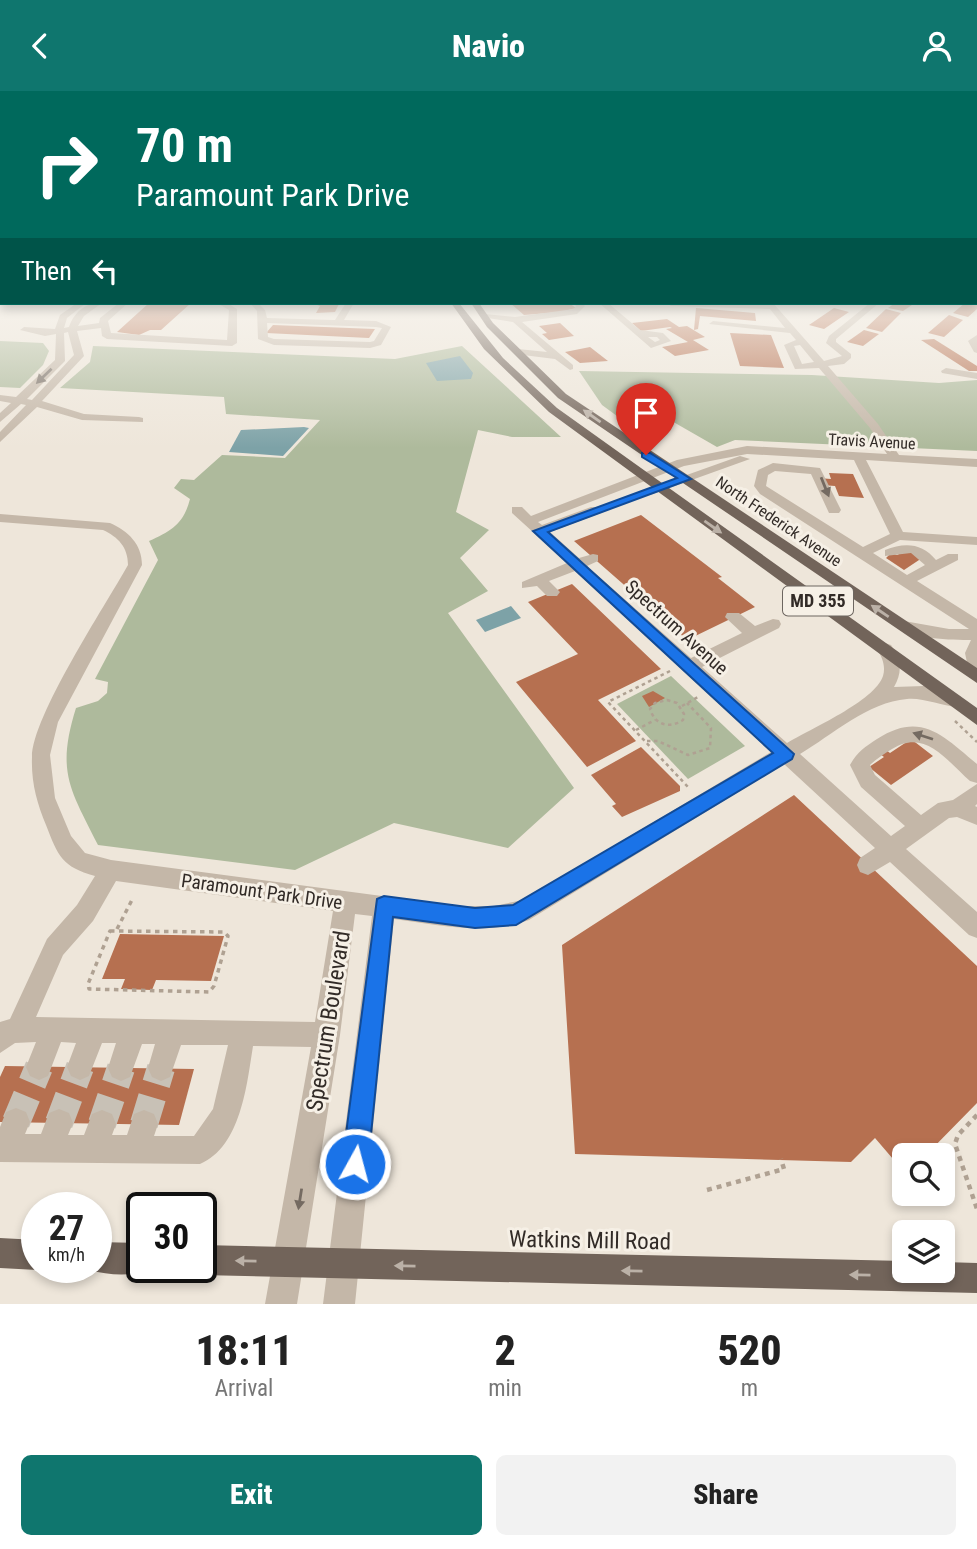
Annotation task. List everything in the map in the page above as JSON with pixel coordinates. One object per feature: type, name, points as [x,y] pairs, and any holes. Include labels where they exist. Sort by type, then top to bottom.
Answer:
[{"type":"main road","name":"MD 355","points":[[476,335],[509,372],[651,484],[977,717]]},
{"type":"main road","name":"North Frederick Avenue","points":[[501,335],[562,396],[977,677]]},
{"type":"main road","points":[[0,1254],[21,1255]]},
{"type":"main road","name":"Watkins Mill Road","points":[[217,1260],[977,1278]]},
{"type":"street","points":[[0,419],[60,361],[63,349],[59,335]]},
{"type":"street","points":[[0,439],[79,356],[80,346],[75,335]]},
{"type":"street","points":[[106,335],[117,338],[232,343],[232,335]]},
{"type":"street","points":[[263,335],[263,339],[274,342],[370,345],[379,342],[383,335]]},
{"type":"street","points":[[531,335],[570,367]]},
{"type":"street","points":[[654,346],[664,343],[666,338],[657,335]]},
{"type":"street","points":[[797,335],[874,426],[895,458]]},
{"type":"street","points":[[801,341],[789,345],[798,367],[820,365],[846,359],[845,353],[831,343],[832,338],[837,335]]},
{"type":"street","points":[[977,338],[973,341],[977,350]]},
{"type":"street","points":[[518,352],[555,356]]},
{"type":"street","points":[[535,369],[555,356]]},
{"type":"street","points":[[946,371],[977,376]]},
{"type":"street","points":[[0,398],[53,406],[82,417],[139,420]]},
{"type":"street","name":"Travis Avenue","points":[[651,484],[668,468],[721,453],[747,450],[977,463]]},
{"type":"street","name":"Travis Avenue","points":[[651,484],[685,479],[765,453]]},
{"type":"street","points":[[858,456],[898,536]]},
{"type":"street","points":[[834,510],[820,474],[810,470],[769,468],[762,473],[760,486],[977,626]]},
{"type":"street","name":"Spectrum Avenue","points":[[651,484],[529,521],[681,668],[786,754],[977,927]]},
{"type":"street","name":"Paramount Park Drive","points":[[0,518],[105,526],[119,532],[135,552],[135,565],[49,722],[41,755],[45,798],[63,842],[78,860],[111,870],[475,918],[516,915],[874,700],[912,691],[932,693],[957,702]]},
{"type":"street","points":[[868,557],[898,536],[977,541]]},
{"type":"street","points":[[868,557],[907,547],[928,558],[934,567]]},
{"type":"street","points":[[906,581],[953,557]]},
{"type":"street","points":[[552,592],[533,582],[593,558]]},
{"type":"street","points":[[733,617],[754,634]]},
{"type":"street","points":[[681,668],[773,624]]},
{"type":"street","points":[[904,627],[949,635],[977,634]]},
{"type":"street","points":[[977,643],[973,653],[977,671]]},
{"type":"street","name":"Paramount Park Drive","points":[[874,700],[892,675],[892,662],[885,649]]},
{"type":"street","points":[[920,827],[865,778],[860,765],[864,757],[899,735],[915,732],[934,740],[977,775]]},
{"type":"street","points":[[957,808],[977,792]]},
{"type":"street","points":[[868,865],[943,810],[957,808],[977,816]]},
{"type":"street","points":[[9,1034],[52,950],[85,913],[111,870]]},
{"type":"street","name":"Spectrum Boulevard","points":[[281,1304],[327,1035],[346,902]]},
{"type":"street","name":"Spectrum Boulevard","points":[[339,1304],[384,906]]},
{"type":"street","points":[[9,1034],[54,1029],[327,1035]]},
{"type":"street","points":[[39,1067],[54,1029]]},
{"type":"street","points":[[80,1067],[94,1030]]},
{"type":"street","points":[[121,1068],[133,1031]]},
{"type":"street","points":[[161,1068],[172,1031]]},
{"type":"street","points":[[16,1122],[3,1148],[191,1152],[209,1143],[222,1123],[243,1033]]},
{"type":"street","points":[[49,1149],[60,1123]]},
{"type":"street","points":[[93,1150],[102,1123]]},
{"type":"street","points":[[136,1151],[144,1124]]},
{"type":"path","points":[[681,668],[608,702],[689,788]]},
{"type":"path","points":[[681,706],[701,696]]},
{"type":"path","points":[[658,701],[672,701],[681,706],[685,717],[677,725],[667,726],[654,720],[650,709],[658,701]]},
{"type":"path","points":[[646,742],[658,741],[688,755],[710,748],[714,736],[712,729],[687,702]]},
{"type":"path","points":[[635,730],[654,720]]},
{"type":"path","points":[[116,931],[226,933],[228,936],[214,986],[207,992],[89,989],[88,984],[108,934],[116,931],[133,898]]},
{"type":"path","points":[[977,1115],[958,1135],[955,1144],[977,1209]]},
{"type":"path","points":[[707,1190],[783,1169],[781,1159]]},
{"type":"green space","points":[[0,341],[43,343],[49,351],[43,365],[20,388],[0,387]]},
{"type":"green space","points":[[93,346],[395,359],[462,346],[561,437],[512,437],[478,430],[456,512],[489,530],[460,558],[488,591],[448,613],[574,788],[508,848],[394,823],[295,870],[98,845],[73,794],[69,779],[67,749],[70,730],[76,708],[98,701],[107,693],[108,682],[95,679],[158,560],[149,541],[176,525],[184,514],[190,499],[174,488],[181,479],[194,480],[222,455],[285,458],[320,420],[226,414],[224,397],[60,388],[90,362]]},
{"type":"green space","points":[[579,371],[812,375],[939,383],[977,380],[977,451],[735,440],[717,447],[663,416],[617,416],[602,405]]},
{"type":"green space","points":[[671,676],[745,746],[688,779],[617,704]]},
{"type":"water","points":[[460,356],[473,373],[471,379],[437,381],[426,363]]},
{"type":"water","points":[[309,428],[283,456],[229,452],[241,430]]},
{"type":"water","points":[[511,606],[521,618],[485,632],[476,620]]},
{"type":"building","points":[[299,335],[371,335],[369,338]]},
{"type":"building","points":[[543,335],[574,336],[549,340]]},
{"type":"building","points":[[675,335],[701,335],[705,337],[693,340],[709,350],[675,356],[662,347],[688,342]]},
{"type":"building","points":[[730,335],[771,335],[784,368],[740,366]]},
{"type":"building","points":[[857,335],[878,335],[863,346],[847,342]]},
{"type":"building","points":[[934,339],[977,366],[977,371],[969,371],[921,340]]},
{"type":"building","points":[[590,347],[608,361],[580,363],[565,352]]},
{"type":"building","points":[[829,473],[853,474],[864,498],[839,496],[835,486],[821,485],[818,478],[831,479]]},
{"type":"building","points":[[641,515],[722,577],[718,578],[755,607],[687,640],[574,541]]},
{"type":"building","points":[[908,550],[922,558],[904,570],[886,558],[891,553],[897,555]]},
{"type":"building","points":[[572,584],[661,669],[598,700],[636,741],[587,767],[516,682],[578,654],[528,602]]},
{"type":"building","points":[[653,691],[665,698],[649,707],[642,696]]},
{"type":"building","points":[[911,739],[933,756],[891,785],[869,767],[884,757],[880,754],[886,750],[890,753]]},
{"type":"building","points":[[641,747],[680,786],[680,791],[622,817],[612,806],[616,804],[591,775]]},
{"type":"building","points":[[794,795],[977,966],[977,1103],[938,1143],[892,1143],[892,1158],[875,1138],[851,1162],[575,1154],[562,945]]},
{"type":"building","points":[[120,934],[224,936],[211,981],[156,980],[152,990],[121,989],[125,979],[102,979]]},
{"type":"building","points":[[5,1066],[194,1069],[179,1125],[0,1122],[0,1077]]},
{"type":"tunnel","points":[[16,1122],[39,1067]]},
{"type":"tunnel","points":[[59,1123],[80,1067]]},
{"type":"tunnel","points":[[102,1124],[121,1068]]},
{"type":"tunnel","points":[[144,1124],[161,1068]]},
{"type":"route","points":[[355,1164],[384,906],[475,918],[516,915],[786,754],[540,531],[685,479],[646,455]]}]
